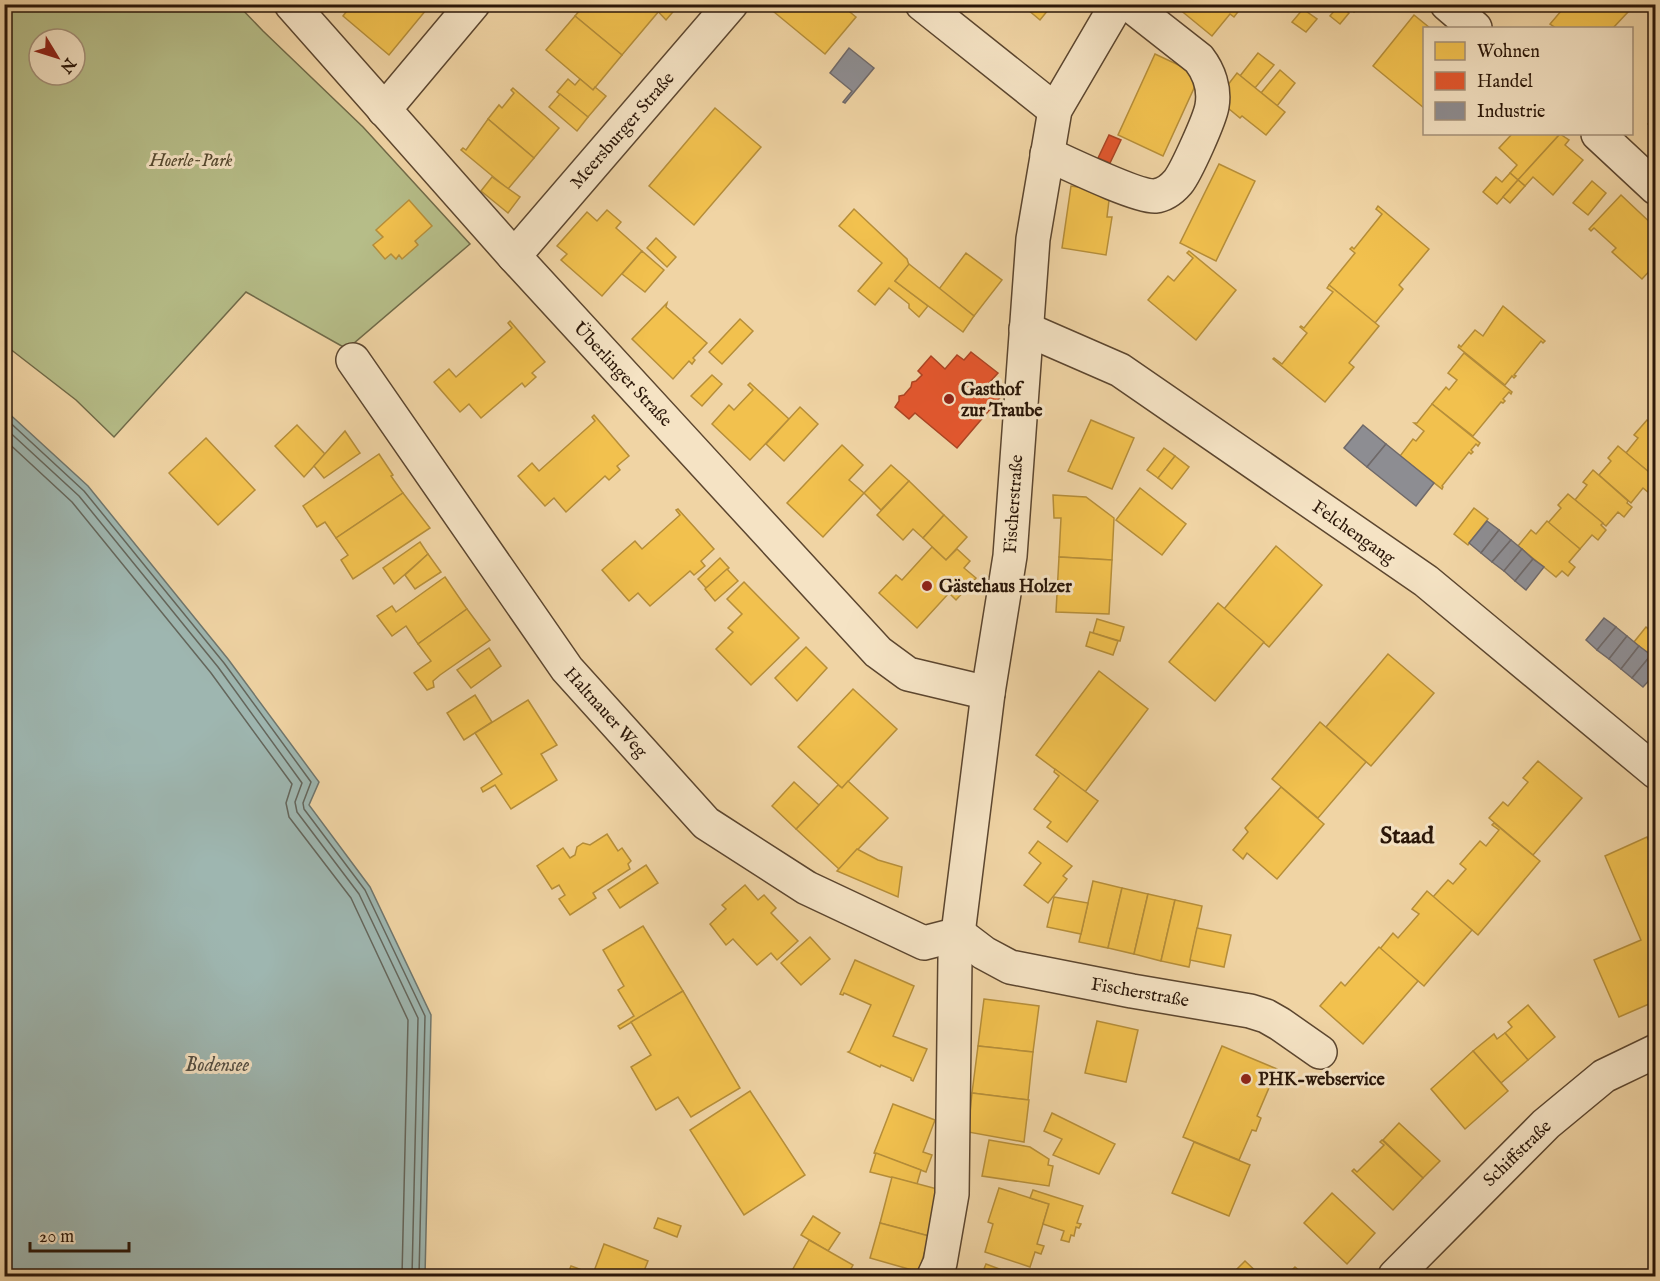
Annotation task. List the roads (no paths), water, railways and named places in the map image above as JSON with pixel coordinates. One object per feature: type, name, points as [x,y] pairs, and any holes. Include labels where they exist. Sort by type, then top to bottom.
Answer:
[{"type":"street","name":"Überlinger Straße","points":[[291,4],[514,256],[878,652],[908,674],[988,693]]},
{"type":"street","points":[[384,110],[473,4]]},
{"type":"street","name":"Meersburger Straße","points":[[514,256],[731,4]]},
{"type":"street","points":[[922,4],[1055,110],[1117,4]]},
{"type":"street","points":[[1047,154],[1126,188],[1151,196],[1164,194],[1178,182],[1212,106],[1211,85],[1207,70],[1199,59],[1129,4]]},
{"type":"street","points":[[1447,4],[1474,27]]},
{"type":"street","name":"Fischerstraße","points":[[934,1276],[940,1263],[952,1194],[955,958],[988,693],[1010,556],[1033,238],[1055,110]]},
{"type":"street","points":[[1599,135],[1656,189]]},
{"type":"street","name":"Felchengang","points":[[1026,329],[1120,370],[1426,582],[1656,772]]},
{"type":"street","name":"Haltnauer Weg","points":[[353,360],[567,669],[706,823],[807,888],[924,943],[958,934]]},
{"type":"street","name":"Fischerstraße","points":[[958,934],[984,953],[1010,967],[1250,1011],[1266,1016],[1320,1052]]},
{"type":"street","name":"Schiffstraße","points":[[1395,1276],[1546,1124],[1604,1076],[1656,1051]]},
{"type":"water","name":"Bodensee","points":[[4,409],[88,486],[228,659],[319,782],[309,805],[370,887],[431,1015],[425,1276],[5,1276]]},
{"type":"place","name":"Gasthof zur Traube","points":[[949,399]]},
{"type":"place","name":"Gästehaus Holzer","points":[[927,586]]},
{"type":"place","name":"PHK-webservice","points":[[1246,1079]]},
{"type":"district","name":"Staad","points":[[1407,835]]},
{"type":"park label","name":"Hoerle-Park","points":[[191,160]]}]
